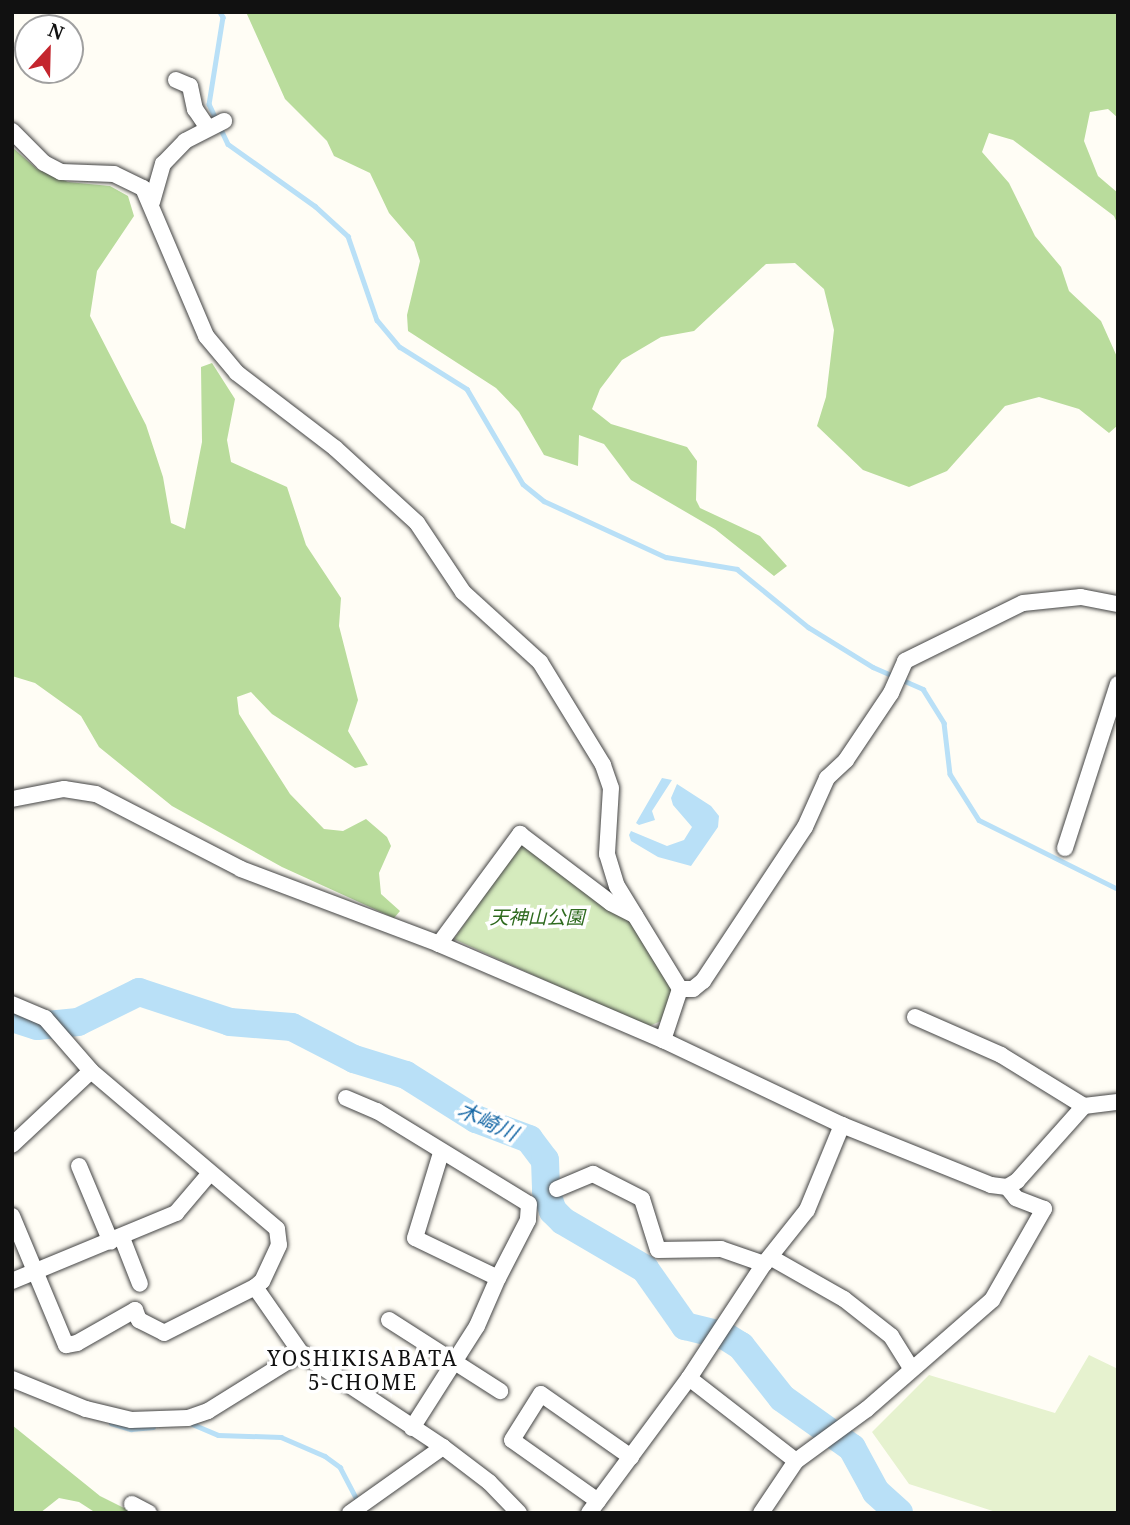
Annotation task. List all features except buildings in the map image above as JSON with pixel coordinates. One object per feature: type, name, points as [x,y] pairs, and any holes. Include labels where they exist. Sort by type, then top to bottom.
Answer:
[{"type":"street","points":[[176,80],[190,86],[195,108],[208,128]]},
{"type":"street","points":[[152,202],[163,164],[185,141],[224,121]]},
{"type":"street","points":[[12,131],[44,163],[61,172],[132,180],[152,202],[206,336],[237,373],[335,448],[417,523],[463,592],[540,662],[573,710],[611,788],[607,854],[617,886],[680,989],[663,1040]]},
{"type":"street","points":[[680,989],[693,989],[704,981],[805,827],[827,778],[846,760],[899,676],[905,661],[1023,603],[1081,597],[1118,604]]},
{"type":"street","points":[[1065,848],[1118,684]]},
{"type":"street","points":[[12,799],[64,789],[96,794],[241,869],[439,944],[663,1040],[842,1125],[1007,1187],[1016,1198],[1044,1209],[992,1300],[910,1366],[867,1409],[796,1461],[761,1513]]},
{"type":"street","points":[[439,944],[520,834],[611,903],[635,915]]},
{"type":"street","points":[[12,1004],[50,1024],[91,1071],[276,1229],[279,1245],[262,1281],[255,1287],[164,1333],[139,1320],[135,1310],[66,1345],[12,1216]]},
{"type":"street","points":[[915,1017],[1001,1055],[1084,1106],[1118,1102]]},
{"type":"street","points":[[12,1145],[91,1071]]},
{"type":"street","points":[[346,1098],[377,1111],[441,1153],[529,1204],[528,1220],[477,1326],[412,1428]]},
{"type":"street","points":[[1007,1187],[1084,1106]]},
{"type":"street","points":[[631,1457],[541,1394],[512,1440],[593,1507],[631,1457],[689,1378],[767,1261],[807,1210],[842,1125]]},
{"type":"street","points":[[441,1153],[415,1238],[498,1278]]},
{"type":"street","points":[[79,1166],[139,1284]]},
{"type":"street","points":[[12,1281],[176,1213],[210,1173]]},
{"type":"street","points":[[557,1189],[593,1174],[642,1199],[659,1250],[721,1249],[767,1261],[844,1299],[891,1336],[910,1366]]},
{"type":"street","points":[[255,1287],[301,1353],[443,1447],[489,1482],[519,1513]]},
{"type":"street","points":[[389,1320],[500,1391]]},
{"type":"street","points":[[12,1379],[86,1409],[131,1420],[188,1418],[208,1411],[301,1353]]},
{"type":"street","points":[[689,1378],[796,1461]]},
{"type":"street","points":[[350,1513],[443,1447]]},
{"type":"street","points":[[132,1504],[149,1513]]},
{"type":"green space","points":[[246,12],[1118,12],[1118,118],[1108,109],[1090,112],[1084,141],[1098,176],[1118,193],[1118,225],[1114,216],[1013,140],[989,133],[982,152],[1009,183],[1035,236],[1061,267],[1069,291],[1101,321],[1118,359],[1118,425],[1109,433],[1079,409],[1039,397],[1005,406],[947,471],[909,487],[863,470],[817,426],[826,397],[834,330],[824,289],[795,263],[766,264],[694,331],[661,337],[622,360],[600,389],[592,409],[611,424],[687,447],[697,461],[696,500],[700,508],[760,536],[787,566],[774,576],[715,529],[631,480],[604,444],[579,435],[578,466],[544,455],[519,412],[496,388],[408,331],[407,315],[420,261],[414,242],[389,213],[370,173],[334,156],[327,141],[285,99]]},
{"type":"green space","points":[[12,147],[37,169],[68,182],[110,186],[128,196],[134,216],[97,271],[90,316],[146,425],[163,477],[171,523],[185,529],[202,442],[201,367],[212,363],[235,399],[227,440],[231,462],[287,487],[306,545],[341,598],[339,626],[358,700],[348,731],[368,765],[355,768],[272,714],[251,692],[237,697],[239,714],[290,794],[324,829],[343,831],[366,819],[387,837],[391,846],[379,873],[381,894],[400,911],[394,918],[282,867],[172,806],[99,747],[81,716],[35,683],[12,676]]},
{"type":"green space","name":"天神山公園","points":[[521,842],[632,919],[673,983],[673,998],[661,1021],[647,1027],[454,939]]},
{"type":"green space","points":[[1089,1355],[1118,1369],[1118,1513],[999,1513],[909,1484],[872,1432],[929,1375],[1055,1413]]},
{"type":"green space","points":[[12,1425],[100,1496],[134,1513],[96,1513],[79,1502],[59,1498],[40,1513],[12,1513]]},
{"type":"water","points":[[662,778],[672,780],[652,811],[655,820],[639,825],[636,823]]},
{"type":"water","points":[[677,784],[711,806],[719,816],[718,827],[691,866],[658,857],[631,841],[629,835],[631,831],[667,846],[684,840],[692,827],[673,805],[671,798]]},
{"type":"waterway","points":[[220,12],[223,17],[209,104],[228,144],[315,206],[348,236],[377,320],[400,347],[467,389],[523,484],[544,501],[666,557],[737,569],[808,627],[873,667],[923,689],[944,723],[950,774],[979,820],[1118,889]]},
{"type":"waterway","name":"木崎川","points":[[12,1018],[37,1026],[78,1022],[139,992],[230,1022],[292,1027],[354,1059],[406,1075],[476,1119],[529,1139],[545,1160],[546,1191],[553,1211],[563,1221],[645,1269],[685,1326],[725,1336],[741,1346],[782,1398],[852,1448],[876,1492],[899,1513]]},
{"type":"waterway","points":[[111,1423],[131,1429],[153,1427]]},
{"type":"waterway","points":[[190,1423],[218,1435],[281,1437],[325,1456],[340,1467],[364,1513]]},
{"type":"district","name":"YOSHIKISABATA 5-CHOME","points":[[363,1370]]}]
